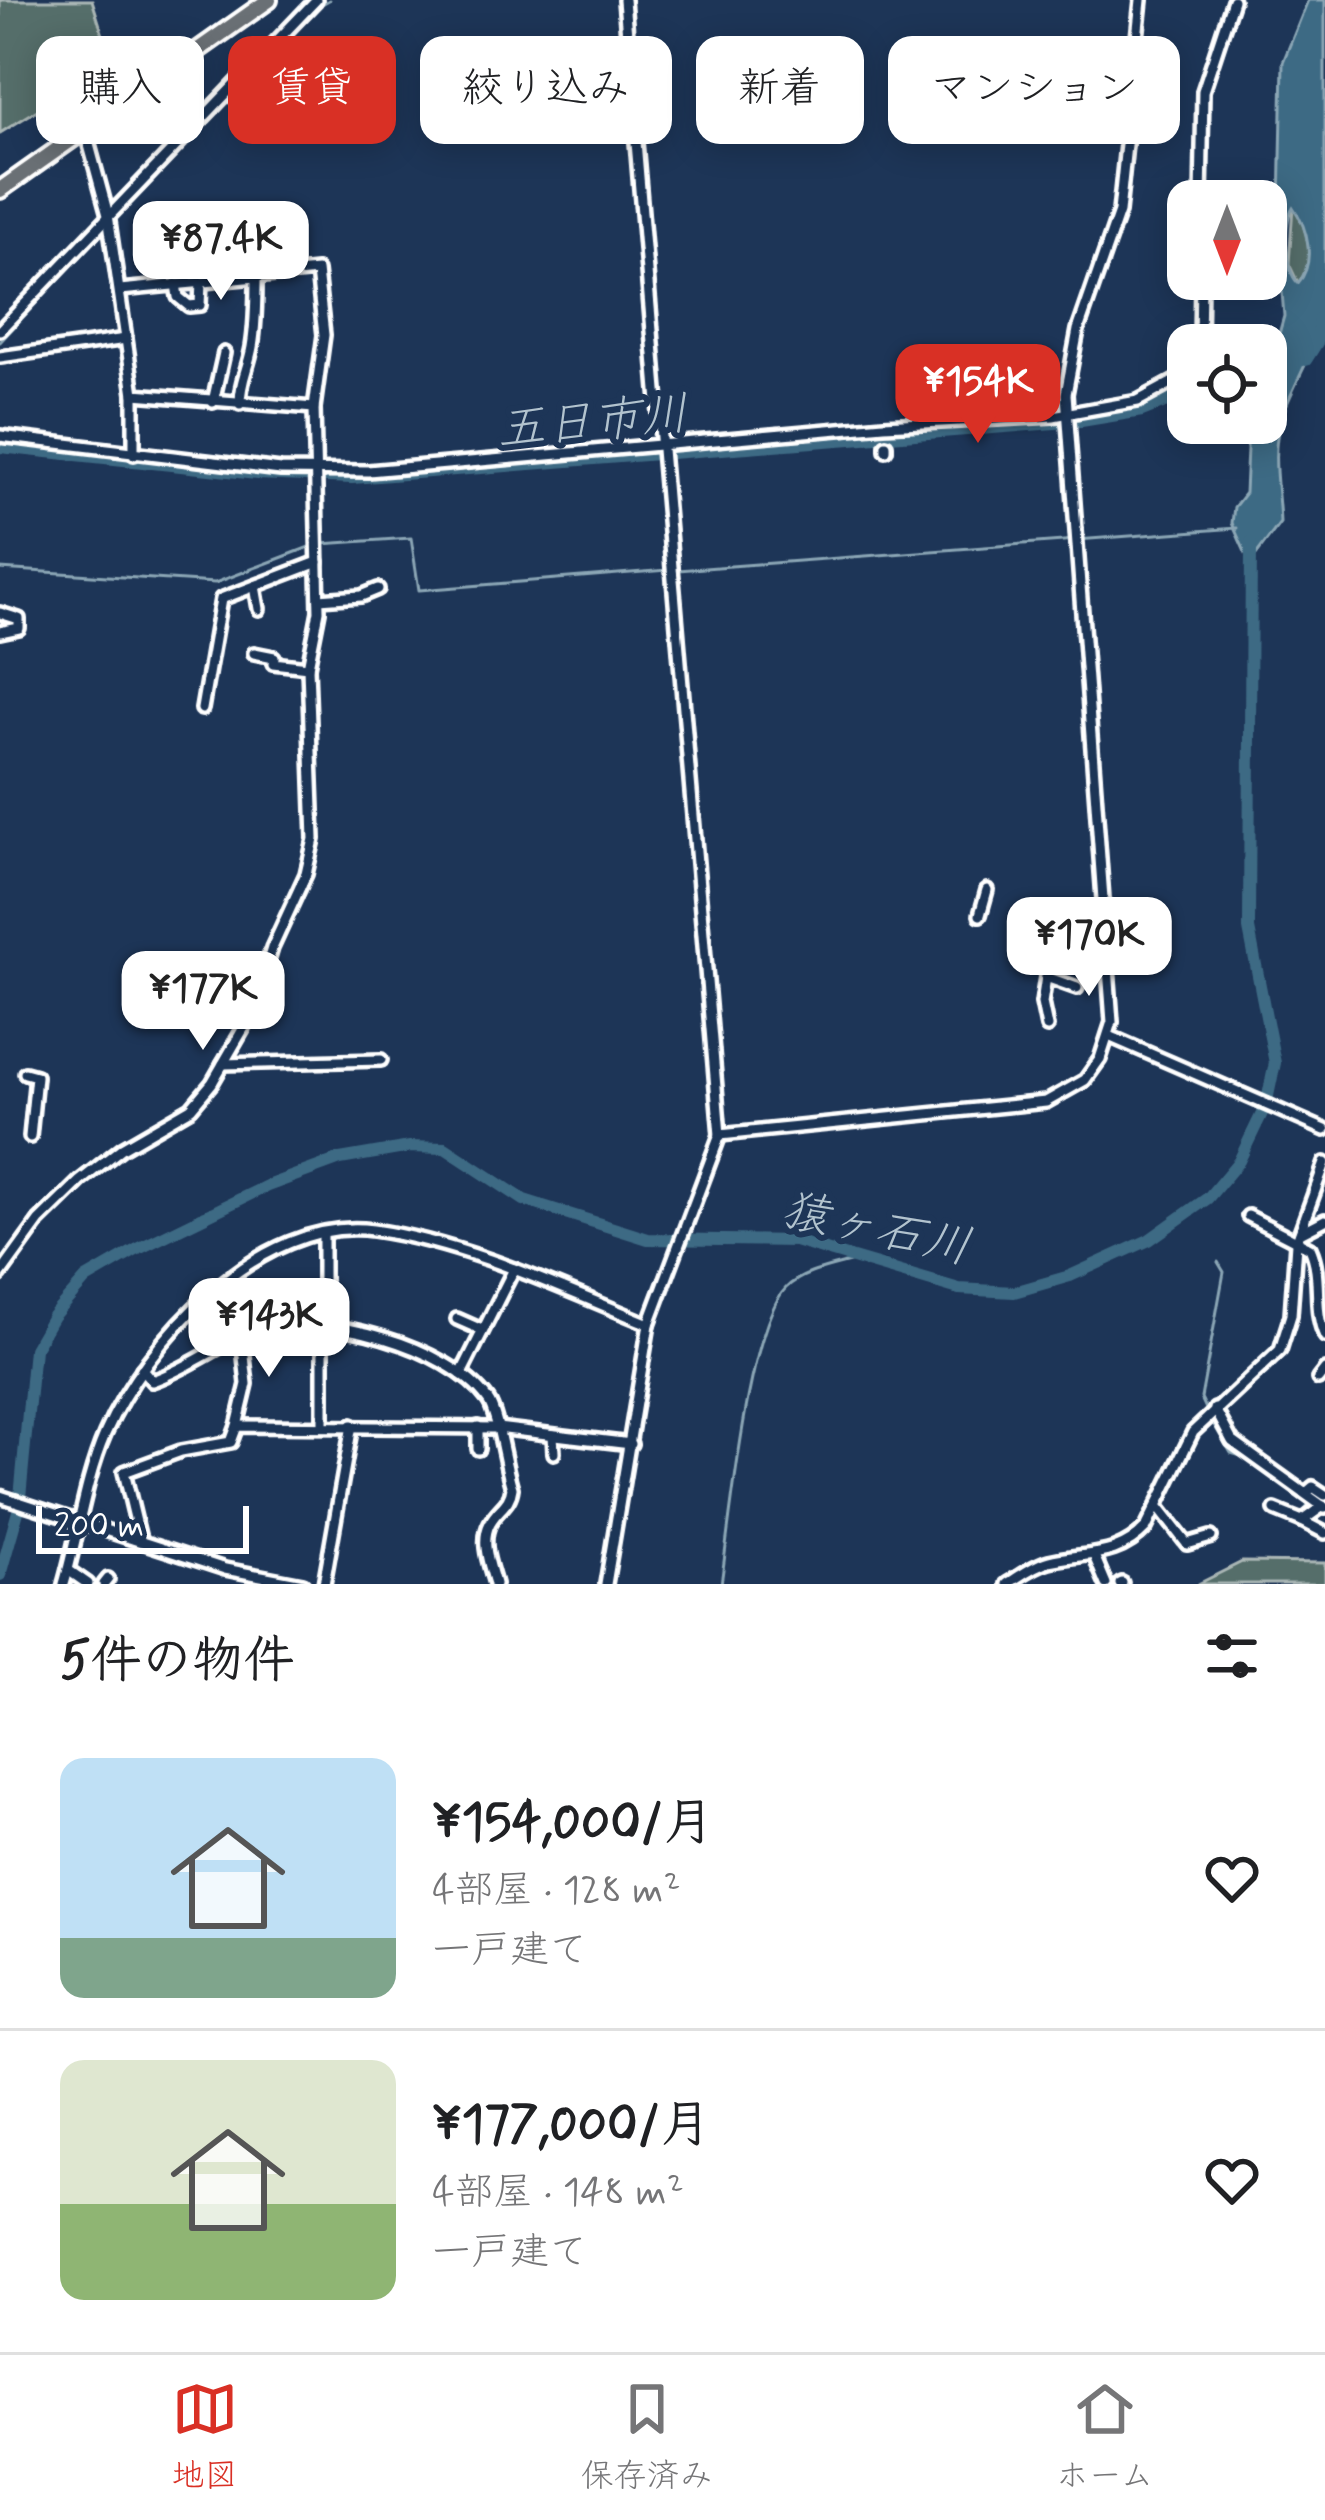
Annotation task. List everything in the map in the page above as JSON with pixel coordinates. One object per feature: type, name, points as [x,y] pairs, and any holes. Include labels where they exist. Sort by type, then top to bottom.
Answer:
[{"type":"highway","points":[[204,45],[268,0]]},
{"type":"highway","points":[[0,190],[65,144]]},
{"type":"street","points":[[0,330],[316,0]]},
{"type":"street","points":[[606,1584],[649,1324],[720,1135],[624,0]]},
{"type":"street","points":[[720,1135],[1046,1102],[1085,1081],[1109,1036],[1112,966],[1065,415],[1078,330],[1119,212],[1141,0]]},
{"type":"street","points":[[1201,180],[1203,91],[1233,0]]},
{"type":"street","points":[[89,144],[108,215],[120,290],[134,394],[134,454]]},
{"type":"street","points":[[0,1275],[39,1221],[80,1181],[122,1148],[191,1108],[253,1012],[310,856],[308,667],[319,599],[314,408],[324,335],[317,271],[120,290]]},
{"type":"street","points":[[240,404],[240,376],[251,352],[256,322],[256,277]]},
{"type":"street","points":[[176,284],[178,297],[189,306],[200,305],[201,282]]},
{"type":"street","points":[[0,357],[126,339]]},
{"type":"street","points":[[213,402],[224,352]]},
{"type":"street","points":[[0,436],[317,472],[368,471],[1065,415],[1138,401],[1167,385]]},
{"type":"street","points":[[134,394],[314,408]]},
{"type":"street","points":[[202,709],[221,598],[318,562]]},
{"type":"street","points":[[255,586],[259,609]]},
{"type":"street","points":[[319,599],[361,596],[378,589]]},
{"type":"street","points":[[0,613],[19,619],[20,628],[0,632]]},
{"type":"street","points":[[254,653],[274,657],[273,663],[308,667]]},
{"type":"street","points":[[980,914],[987,890]]},
{"type":"street","points":[[1047,1027],[1042,1003],[1046,977],[1077,988]]},
{"type":"street","points":[[1109,1036],[1325,1130]]},
{"type":"street","points":[[223,1064],[381,1060]]},
{"type":"street","points":[[25,1073],[36,1076],[30,1137]]},
{"type":"street","points":[[1007,1584],[1044,1562],[1095,1558],[1135,1540],[1158,1508],[1193,1432],[1280,1350],[1291,1315],[1298,1238],[1325,1163]]},
{"type":"street","points":[[1248,1216],[1298,1238],[1313,1255],[1325,1336]]},
{"type":"street","points":[[1298,1238],[1325,1220]]},
{"type":"street","points":[[64,1584],[103,1440],[142,1370],[215,1290],[280,1247],[323,1234],[369,1230],[514,1269],[649,1324]]},
{"type":"street","points":[[323,1234],[323,1424]]},
{"type":"street","points":[[461,1374],[514,1269]]},
{"type":"street","points":[[457,1319],[483,1337]]},
{"type":"street","points":[[142,1370],[152,1381],[274,1327],[323,1326],[375,1335],[461,1374],[492,1406],[512,1488],[511,1498],[489,1524],[485,1550],[495,1584]]},
{"type":"street","points":[[140,1539],[124,1472],[181,1451],[231,1442],[247,1384],[242,1338]]},
{"type":"street","points":[[1215,1408],[1232,1441],[1324,1503],[1302,1521]]},
{"type":"street","points":[[324,1584],[352,1425]]},
{"type":"street","points":[[237,1426],[478,1427],[631,1444]]},
{"type":"street","points":[[478,1427],[478,1449]]},
{"type":"street","points":[[553,1435],[554,1453]]},
{"type":"street","points":[[0,1496],[225,1569],[303,1584]]},
{"type":"street","points":[[1158,1508],[1187,1544],[1211,1537]]},
{"type":"street","points":[[1275,1510],[1325,1534]]},
{"type":"street","points":[[1095,1558],[1106,1584]]},
{"type":"street","points":[[68,1570],[88,1584]]},
{"type":"green space","points":[[0,0],[92,0],[103,36],[36,36],[36,111],[0,133]]},
{"type":"green space","points":[[1293,206],[1303,224],[1309,256],[1298,283],[1289,264]]},
{"type":"green space","points":[[1242,1562],[1325,1563],[1325,1584],[1198,1584]]},
{"type":"water","points":[[1308,0],[1325,0],[1325,304],[1318,335],[1287,403],[1287,324],[1282,324],[1283,300],[1287,300],[1287,246],[1298,283],[1308,256],[1306,235],[1293,207],[1287,229],[1287,180],[1281,180],[1283,62]]},
{"type":"water","points":[[1247,444],[1277,444],[1280,523],[1250,563],[1232,523],[1234,507],[1245,493]]},
{"type":"waterway","points":[[111,222],[315,8],[329,0]]},
{"type":"waterway","points":[[0,342],[105,229]]},
{"type":"waterway","name":"猿ヶ石川","points":[[1306,360],[1318,341],[1319,318]]},
{"type":"waterway","name":"五日市川","points":[[0,447],[257,474],[352,478],[1081,421],[1142,411],[1167,401]]},
{"type":"waterway","points":[[678,570],[1237,528]]},
{"type":"waterway","points":[[321,544],[411,538],[419,590],[668,570]]},
{"type":"waterway","name":"猿ヶ石川","points":[[0,1575],[19,1508],[34,1349],[53,1316],[86,1279],[136,1250],[267,1186],[340,1159],[410,1147],[445,1148],[524,1200],[648,1239],[795,1241],[959,1289],[1014,1292],[1070,1276],[1149,1240],[1208,1198],[1239,1161],[1266,1105],[1275,1063],[1249,929],[1251,542]]},
{"type":"waterway","points":[[0,569],[215,583],[312,546]]},
{"type":"waterway","points":[[721,1584],[751,1383],[773,1309],[786,1288],[802,1277],[863,1258]]},
{"type":"waterway","points":[[1207,1411],[1201,1398],[1224,1272],[1218,1262]]},
{"type":"waterway","points":[[1211,1420],[1231,1453],[1248,1458]]},
{"type":"waterway","points":[[1302,1513],[1309,1505],[1304,1498]]}]
